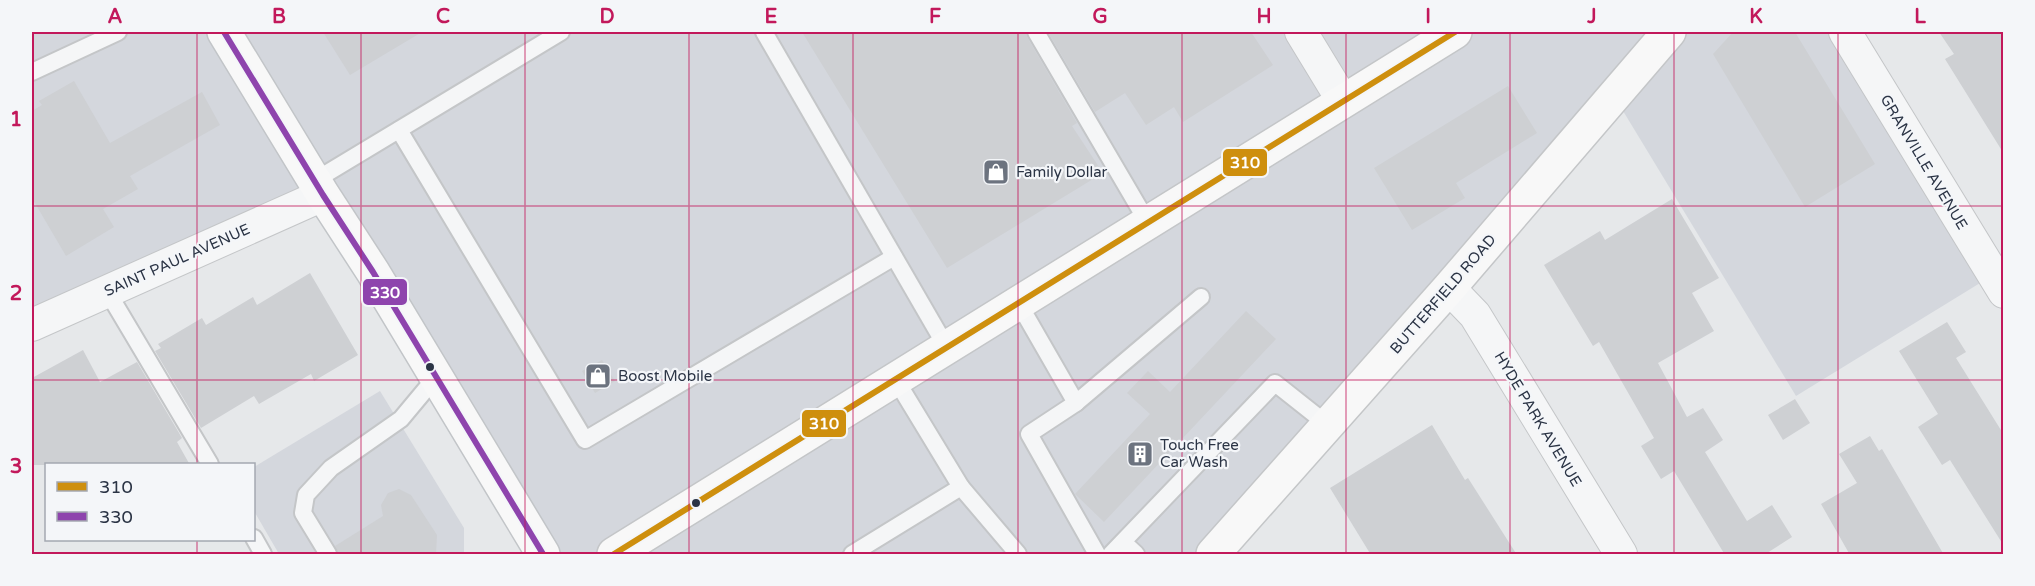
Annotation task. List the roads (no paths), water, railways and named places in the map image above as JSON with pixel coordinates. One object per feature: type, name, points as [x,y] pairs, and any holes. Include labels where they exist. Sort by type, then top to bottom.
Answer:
[{"type":"main road","points":[[224,32],[373,272],[543,555]]},
{"type":"main road","points":[[614,555],[1455,32]]},
{"type":"main road","name":"BUTTERFIELD ROAD","points":[[1214,555],[1449,288],[1669,32]]},
{"type":"street","points":[[1301,32],[1343,101]]},
{"type":"street","name":"GRANVILLE AVENUE","points":[[1845,32],[2004,292]]},
{"type":"street","name":"SAINT PAUL AVENUE","points":[[32,325],[319,188]]},
{"type":"street","name":"HYDE PARK AVENUE","points":[[1449,288],[1475,315],[1621,555]]},
{"type":"lane","points":[[32,72],[118,32]]},
{"type":"lane","points":[[319,188],[399,130],[561,32]]},
{"type":"lane","points":[[764,32],[947,348]]},
{"type":"lane","points":[[1036,32],[1148,223]]},
{"type":"lane","points":[[399,130],[585,440],[894,257]]},
{"type":"lane","points":[[107,291],[209,463]]},
{"type":"lane","points":[[1097,555],[1029,434],[1076,403],[1201,297]]},
{"type":"lane","points":[[1018,304],[1076,403]]},
{"type":"lane","points":[[328,555],[303,513],[306,495],[331,468],[401,419],[436,377]]},
{"type":"lane","points":[[896,380],[960,488],[1018,555]]},
{"type":"lane","points":[[1136,555],[1117,549],[1275,384],[1328,424]]},
{"type":"lane","points":[[852,555],[960,488]]},
{"type":"lane","points":[[255,540],[263,555]]},
{"type":"place","name":"Family Dollar","points":[[996,172]]},
{"type":"place","name":"Boost Mobile","points":[[598,376]]},
{"type":"place","name":"Touch Free Car Wash","points":[[1140,454]]}]
